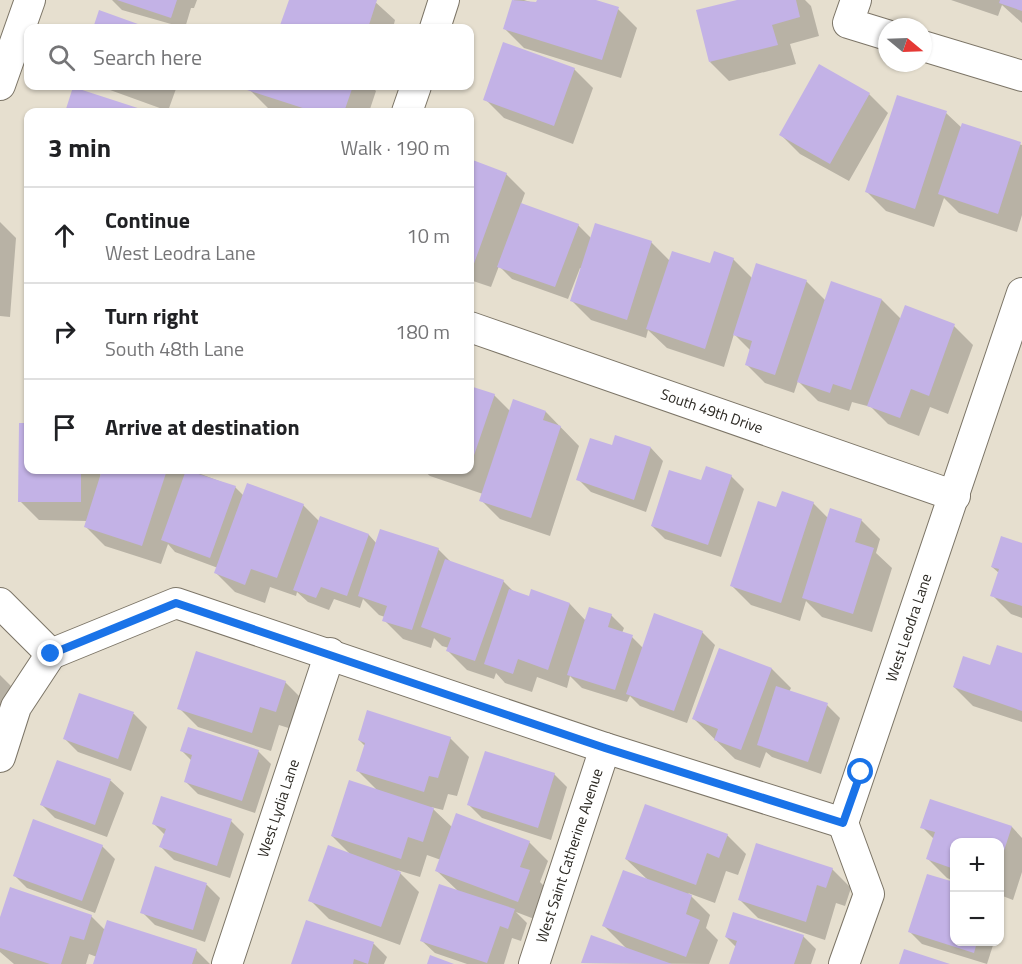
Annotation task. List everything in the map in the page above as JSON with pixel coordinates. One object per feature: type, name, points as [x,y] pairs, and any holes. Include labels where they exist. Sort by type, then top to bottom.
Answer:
[{"type":"street","points":[[0,85],[30,0]]},
{"type":"street","points":[[436,24],[444,0]]},
{"type":"street","points":[[852,11],[878,29]]},
{"type":"street","points":[[932,49],[1022,76]]},
{"type":"street","points":[[408,108],[415,90]]},
{"type":"street","name":"West Leodra Lane","points":[[843,823],[1020,306]]},
{"type":"street","name":"South 49th Drive","points":[[474,328],[955,496]]},
{"type":"street","points":[[0,603],[51,654]]},
{"type":"street","points":[[0,757],[16,707],[51,654],[176,603],[330,653],[605,748],[843,823],[869,894],[844,964]]},
{"type":"street","name":"West Lydia Lane","points":[[227,964],[330,653]]},
{"type":"street","name":"West Saint Catherine Avenue","points":[[534,964],[605,748]]},
{"type":"building","points":[[117,0],[177,0],[171,18]]},
{"type":"building","points":[[289,0],[377,0],[369,24],[280,24]]},
{"type":"building","points":[[512,0],[536,2],[537,0],[596,0],[619,7],[602,60],[503,29]]},
{"type":"building","points":[[737,0],[796,0],[800,17],[772,25],[778,45],[709,62],[696,10]]},
{"type":"building","points":[[1000,0],[1022,0],[1022,11],[999,3]]},
{"type":"building","points":[[99,10],[138,24],[94,24]]},
{"type":"building","points":[[503,42],[575,68],[554,126],[483,100]]},
{"type":"building","points":[[819,64],[870,93],[830,164],[779,135]]},
{"type":"building","points":[[72,90],[82,90],[138,108],[66,108]]},
{"type":"building","points":[[247,90],[352,90],[345,108],[303,108]]},
{"type":"building","points":[[897,95],[947,111],[915,209],[865,192]]},
{"type":"building","points":[[962,123],[1021,142],[998,214],[938,194]]},
{"type":"building","points":[[474,161],[507,173],[474,264]]},
{"type":"building","points":[[521,203],[579,224],[555,287],[497,267]]},
{"type":"building","points":[[595,223],[652,241],[627,320],[570,301]]},
{"type":"building","points":[[672,251],[710,263],[714,251],[734,258],[705,349],[646,329]]},
{"type":"building","points":[[756,263],[807,280],[775,375],[745,365],[752,341],[733,335]]},
{"type":"building","points":[[831,281],[882,299],[851,390],[833,384],[830,393],[797,382]]},
{"type":"building","points":[[905,305],[955,324],[929,396],[911,389],[900,418],[867,406]]},
{"type":"building","points":[[474,387],[495,394],[474,455]]},
{"type":"building","points":[[513,399],[546,411],[543,420],[561,426],[531,518],[479,501]]},
{"type":"building","points":[[19,423],[24,423],[24,474],[81,474],[81,502],[18,502]]},
{"type":"building","points":[[615,435],[651,447],[634,500],[576,480],[590,438],[612,445]]},
{"type":"building","points":[[706,466],[732,475],[708,545],[651,526],[669,470],[701,480]]},
{"type":"building","points":[[101,474],[166,474],[142,546],[84,527]]},
{"type":"building","points":[[185,474],[198,474],[236,486],[210,558],[161,540]]},
{"type":"building","points":[[247,483],[304,504],[277,578],[251,569],[245,585],[214,573]]},
{"type":"building","points":[[782,491],[814,502],[781,603],[730,586],[758,501],[776,507]]},
{"type":"building","points":[[830,508],[862,519],[855,542],[874,548],[853,614],[802,598]]},
{"type":"building","points":[[320,516],[369,534],[347,596],[321,587],[316,598],[293,590]]},
{"type":"building","points":[[380,529],[439,548],[412,630],[382,621],[387,606],[358,596]]},
{"type":"building","points":[[1001,536],[1022,543],[1022,606],[990,596],[999,569],[991,567]]},
{"type":"building","points":[[445,559],[504,580],[475,661],[446,651],[451,638],[421,627]]},
{"type":"building","points":[[509,589],[529,596],[531,589],[570,603],[548,670],[518,659],[513,674],[484,664]]},
{"type":"building","points":[[589,607],[612,614],[608,627],[633,635],[615,690],[567,675]]},
{"type":"building","points":[[654,613],[703,631],[674,711],[626,694]]},
{"type":"building","points":[[997,645],[1022,653],[1022,711],[953,687],[963,656],[990,665]]},
{"type":"building","points":[[719,648],[772,668],[741,750],[714,740],[718,729],[692,719]]},
{"type":"building","points":[[196,651],[286,681],[276,712],[260,707],[252,733],[177,709]]},
{"type":"building","points":[[776,686],[828,703],[808,762],[757,745]]},
{"type":"building","points":[[79,693],[134,712],[118,759],[63,739]]},
{"type":"building","points":[[367,710],[451,737],[438,778],[429,776],[424,792],[356,771],[365,743],[358,740]]},
{"type":"building","points":[[188,727],[259,750],[242,801],[184,782],[192,755],[180,751]]},
{"type":"building","points":[[485,751],[555,773],[538,828],[467,805]]},
{"type":"building","points":[[57,760],[111,779],[95,825],[40,805]]},
{"type":"building","points":[[349,780],[434,808],[423,842],[408,837],[401,859],[331,836]]},
{"type":"building","points":[[161,796],[232,819],[217,866],[159,847],[166,829],[152,824]]},
{"type":"building","points":[[930,799],[1012,826],[1004,851],[1004,838],[950,838],[950,868],[926,859],[935,832],[920,828]]},
{"type":"building","points":[[645,804],[728,834],[719,858],[707,853],[696,885],[625,859]]},
{"type":"building","points":[[456,813],[530,841],[520,867],[530,870],[518,902],[435,871]]},
{"type":"building","points":[[33,819],[103,845],[82,901],[13,876]]},
{"type":"building","points":[[756,843],[833,868],[826,888],[817,885],[806,922],[738,900]]},
{"type":"building","points":[[328,845],[401,872],[381,927],[308,901]]},
{"type":"building","points":[[155,866],[207,883],[193,930],[140,913]]},
{"type":"building","points":[[623,870],[692,895],[686,914],[700,920],[686,957],[602,926]]},
{"type":"building","points":[[927,874],[950,881],[950,945],[908,932]]},
{"type":"building","points":[[439,884],[515,909],[508,929],[500,926],[487,963],[420,941]]},
{"type":"building","points":[[10,887],[92,915],[84,940],[70,936],[61,964],[50,964],[0,948],[0,917]]},
{"type":"building","points":[[733,912],[804,935],[794,964],[729,964],[737,941],[725,937]]},
{"type":"building","points":[[107,920],[197,949],[192,964],[93,964]]},
{"type":"building","points":[[306,920],[374,942],[368,964],[354,959],[353,964],[291,964]]},
{"type":"building","points":[[591,935],[672,964],[581,963]]},
{"type":"building","points":[[952,946],[976,946],[974,953]]},
{"type":"building","points":[[904,949],[950,964],[899,964]]},
{"type":"building","points":[[430,955],[454,964],[427,964]]},
{"type":"route","points":[[51,654],[176,603],[330,653],[605,748],[843,823],[861,772]]}]
